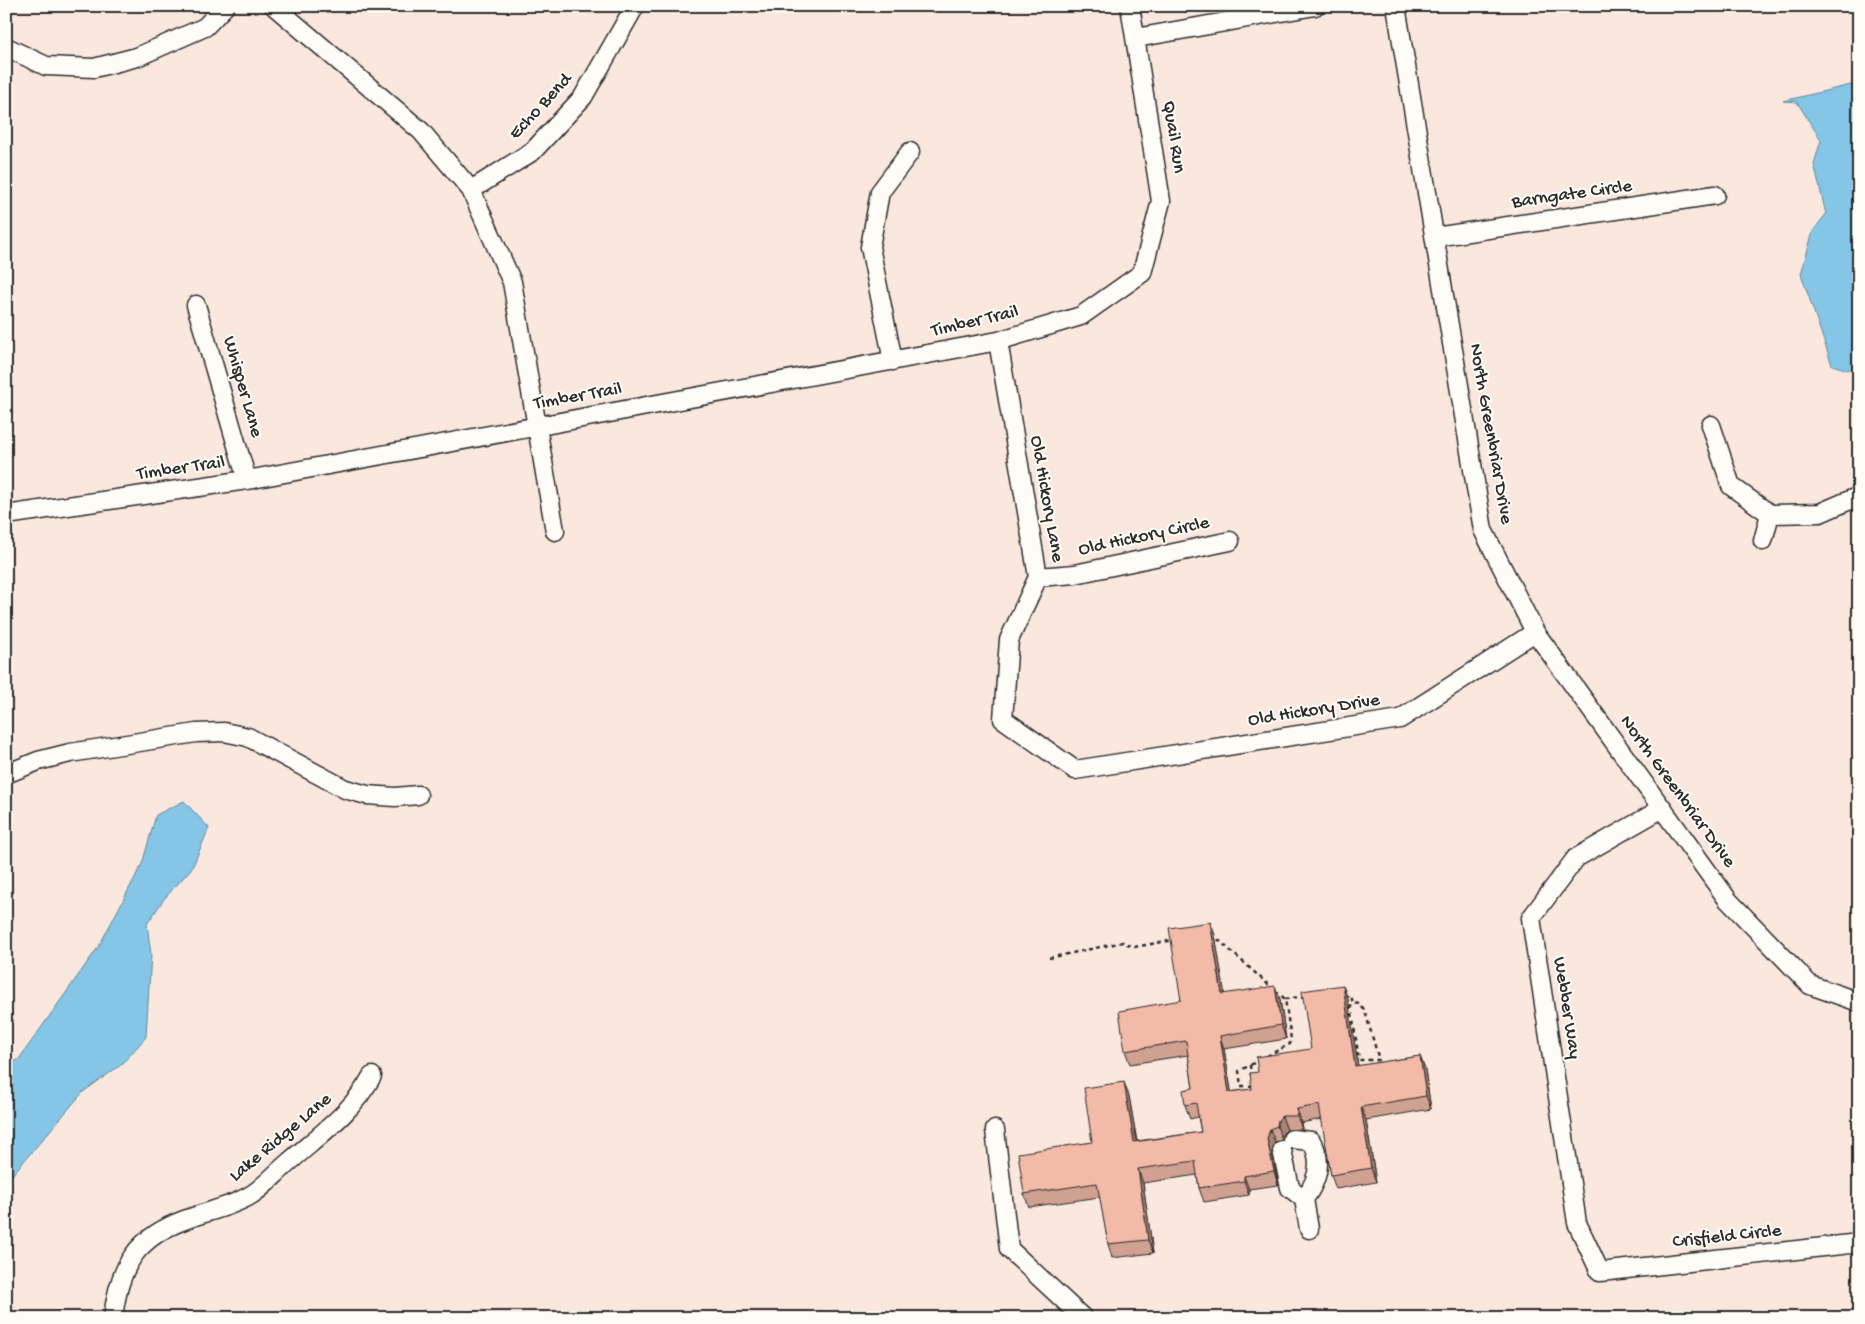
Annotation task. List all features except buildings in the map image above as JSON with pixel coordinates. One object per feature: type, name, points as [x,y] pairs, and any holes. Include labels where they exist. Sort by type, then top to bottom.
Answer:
[{"type":"street","points":[[6,47],[46,66],[94,68],[137,57],[205,26],[225,6]]},
{"type":"street","points":[[274,6],[421,131],[471,190],[512,282],[555,531]]},
{"type":"street","name":"Echo Bend","points":[[471,190],[533,151],[583,98],[635,6]]},
{"type":"street","name":"Quail Run","points":[[1130,6],[1161,201],[1142,273]]},
{"type":"street","points":[[1136,38],[1315,6]]},
{"type":"street","name":"North Greenbriar Drive","points":[[1396,6],[1483,530],[1535,632],[1728,900],[1810,985],[1859,1002]]},
{"type":"street","points":[[894,361],[870,247],[880,192],[910,152]]},
{"type":"street","name":"Barngate Circle","points":[[1435,237],[1715,195]]},
{"type":"street","name":"Timber Trail","points":[[6,515],[247,480],[998,341],[1081,316],[1142,273]]},
{"type":"street","name":"Whisper Lane","points":[[196,305],[247,480]]},
{"type":"street","name":"Old Hickory Lane","points":[[998,341],[1038,577],[1009,640],[1003,719],[1075,770]]},
{"type":"street","points":[[1711,425],[1731,486],[1770,514],[1820,513],[1859,496]]},
{"type":"street","points":[[1763,541],[1770,514]]},
{"type":"street","name":"Old Hickory Circle","points":[[1038,577],[1074,574],[1230,540]]},
{"type":"street","name":"Old Hickory Drive","points":[[1075,770],[1400,719],[1535,632]]},
{"type":"street","points":[[6,774],[38,761],[70,753],[196,733],[224,732],[248,737],[344,789],[367,795],[395,797],[418,795]]},
{"type":"street","name":"Webber Way","points":[[1600,1272],[1577,1223],[1531,918],[1576,858],[1662,808]]},
{"type":"street","name":"Lake Ridge Lane","points":[[113,1318],[121,1279],[130,1259],[144,1241],[164,1228],[227,1206],[252,1194],[353,1105],[372,1076]]},
{"type":"street","points":[[996,1130],[1009,1250],[1083,1318]]},
{"type":"street","points":[[1304,1199],[1315,1184],[1318,1169],[1314,1146],[1311,1140],[1287,1145],[1290,1188],[1304,1199],[1309,1229]]},
{"type":"street","name":"Crisfield Circle","points":[[1600,1272],[1859,1243]]},
{"type":"path","points":[[1204,935],[1213,934],[1285,999],[1291,1039],[1290,1044],[1250,1065],[1239,1071],[1241,1086],[1253,1087],[1250,1065]]},
{"type":"path","points":[[1049,958],[1123,942],[1134,947],[1178,940]]},
{"type":"path","points":[[1285,999],[1312,995]]},
{"type":"path","points":[[1342,997],[1351,996],[1353,1003],[1351,1006],[1359,1060],[1378,1060],[1365,1010],[1360,1004],[1353,1003]]},
{"type":"water","points":[[1859,83],[1859,365],[1848,370],[1832,365],[1801,274],[1813,231],[1826,214],[1814,164],[1821,140],[1797,102],[1783,101]]},
{"type":"water","points":[[184,801],[209,828],[192,868],[164,899],[147,924],[151,954],[146,1037],[122,1064],[83,1092],[6,1182],[6,1066],[19,1059],[99,946],[142,864],[156,815]]}]
